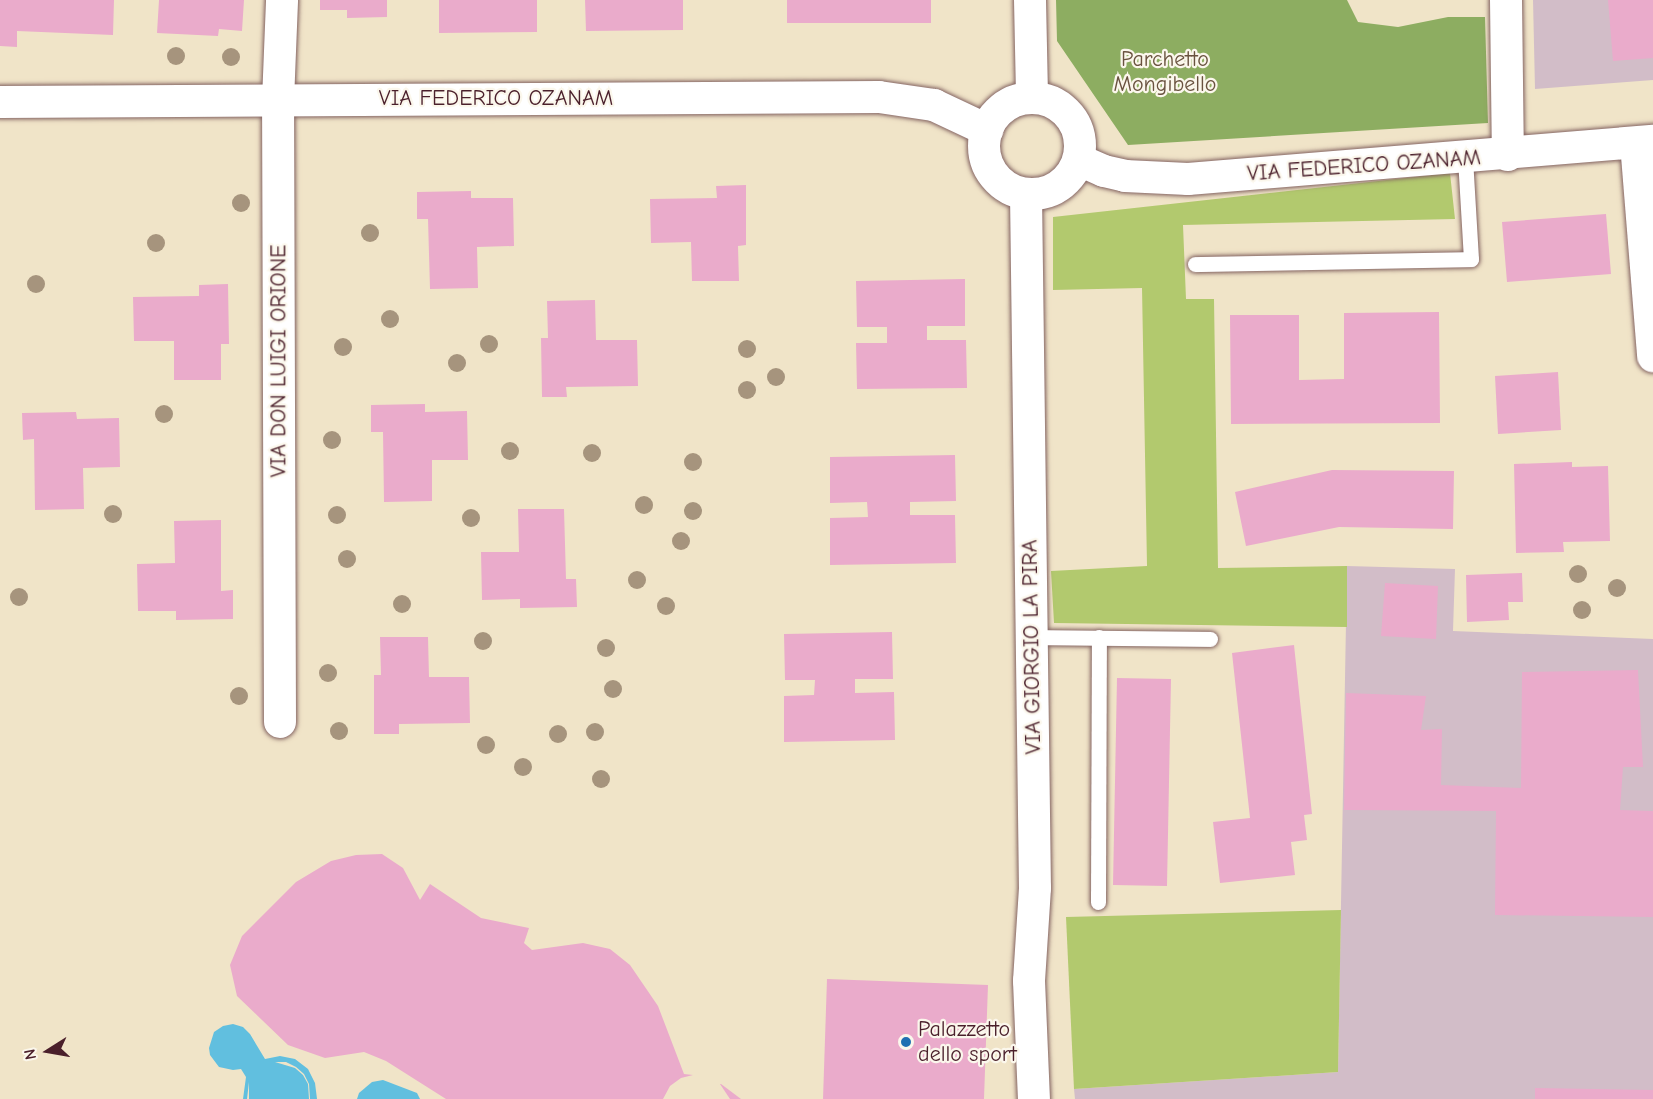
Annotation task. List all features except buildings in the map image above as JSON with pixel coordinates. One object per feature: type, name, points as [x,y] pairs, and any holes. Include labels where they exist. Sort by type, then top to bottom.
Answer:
[{"type":"street","name":"VIA DON LUIGI ORIONE","points":[[280,722],[278,101],[282,0]]},
{"type":"street","points":[[1030,0],[1032,97]]},
{"type":"street","points":[[1506,0],[1508,155]]},
{"type":"street","name":"VIA FEDERICO OZANAM","points":[[0,102],[879,97],[928,103],[987,130]]},
{"type":"street","points":[[1032,97],[1054,103],[1071,117],[1078,130],[1081,145],[1073,172],[1058,186],[1039,194],[1026,194],[1012,189],[991,171],[985,158],[987,130],[994,116],[1004,106],[1017,99],[1032,97]]},
{"type":"street","name":"VIA FEDERICO OZANAM","points":[[1078,160],[1114,174],[1170,179],[1508,155],[1645,142]]},
{"type":"street","points":[[1645,142],[1653,356]]},
{"type":"street","name":"VIA GIORGIO LA PIRA","points":[[1026,194],[1032,637],[1033,922],[1029,981],[1034,1099]]},
{"type":"lane","points":[[1195,264],[1471,259],[1465,158]]},
{"type":"lane","points":[[1032,637],[1210,639]]},
{"type":"lane","points":[[1098,902],[1099,638]]},
{"type":"shaded area","points":[[1533,0],[1653,0],[1653,80],[1535,89]]},
{"type":"shaded area","points":[[1347,566],[1455,569],[1453,631],[1653,639],[1653,1099],[1075,1099],[1074,1089],[1338,1072]]},
{"type":"green space","name":"Parchetto Mongibello","points":[[1056,0],[1347,0],[1358,22],[1398,27],[1448,17],[1485,17],[1488,123],[1128,145],[1057,41]]},
{"type":"green space","points":[[1450,173],[1455,219],[1183,225],[1186,299],[1214,299],[1218,568],[1347,566],[1347,627],[1054,623],[1051,571],[1147,566],[1142,288],[1053,290],[1053,217]]},
{"type":"green space","points":[[1341,910],[1338,1072],[1074,1089],[1066,917]]},
{"type":"water","points":[[233,1024],[243,1027],[250,1034],[265,1059],[280,1056],[295,1059],[308,1069],[315,1083],[317,1099],[310,1099],[309,1084],[304,1074],[296,1067],[286,1062],[275,1062],[295,1068],[303,1075],[308,1084],[309,1099],[249,1099],[249,1082],[247,1099],[243,1099],[246,1077],[241,1069],[219,1067],[210,1055],[209,1048],[214,1032],[223,1026]]},
{"type":"water","points":[[383,1080],[417,1093],[420,1099],[357,1099],[359,1093],[372,1082]]},
{"type":"place","name":"Palazzetto dello sport","points":[[906,1042]]}]
